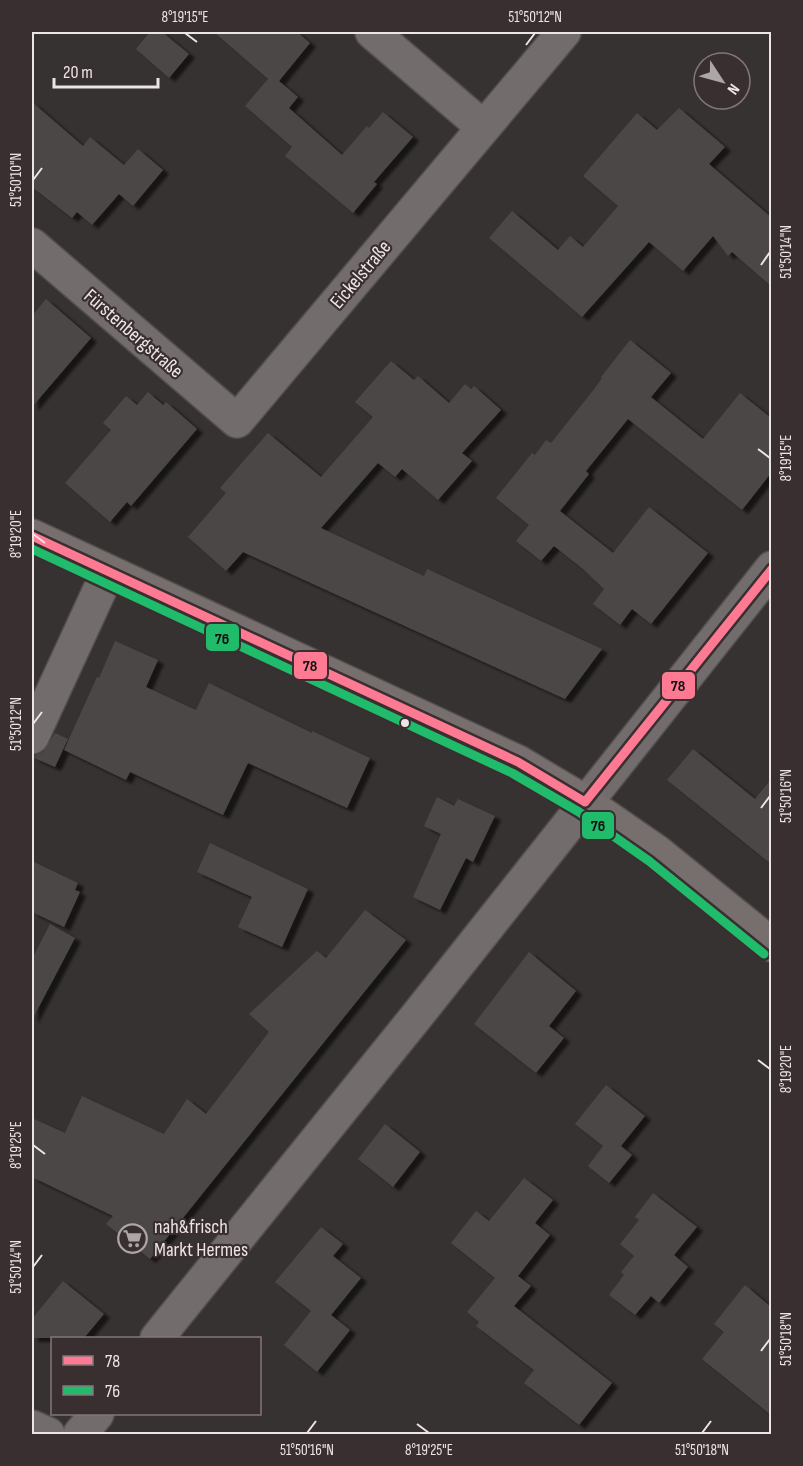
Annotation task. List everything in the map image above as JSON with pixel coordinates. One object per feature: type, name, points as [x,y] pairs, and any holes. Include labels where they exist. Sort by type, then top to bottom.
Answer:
[{"type":"street","points":[[372,32],[483,127]]},
{"type":"street","name":"Eickelstraße","points":[[237,421],[564,32]]},
{"type":"street","name":"Fürstenbergstraße","points":[[32,244],[237,421]]},
{"type":"street","points":[[32,537],[518,762],[585,802],[656,851],[771,945]]},
{"type":"street","points":[[158,1337],[409,1026],[771,568]]},
{"type":"street","points":[[32,737],[108,572]]},
{"type":"street","points":[[80,1434],[95,1415]]},
{"type":"street","points":[[32,1427],[48,1434]]},
{"type":"building","points":[[150,32],[162,32],[189,54],[169,78],[136,49]]},
{"type":"building","points":[[214,32],[297,32],[310,43],[279,81],[298,97],[289,108],[342,155],[367,126],[369,128],[383,112],[413,137],[374,182],[377,184],[353,213],[285,156],[292,147],[245,106],[268,79]]},
{"type":"building","points":[[32,102],[83,146],[90,137],[124,165],[138,149],[163,170],[133,206],[119,194],[92,225],[77,212],[72,218],[32,187]]},
{"type":"building","points":[[679,108],[725,147],[709,164],[771,217],[771,286],[732,252],[728,256],[713,236],[683,271],[649,242],[582,317],[489,238],[512,211],[558,250],[570,236],[583,247],[618,206],[583,176],[637,113],[657,130]]},
{"type":"building","points":[[46,299],[91,338],[32,407],[32,316]]},
{"type":"building","points":[[630,340],[671,373],[651,397],[703,439],[740,393],[771,418],[771,473],[742,510],[628,419],[586,471],[589,474],[560,511],[613,553],[649,507],[708,553],[651,624],[632,609],[620,625],[593,604],[604,589],[583,569],[554,546],[541,561],[516,541],[529,525],[496,498],[532,453],[535,455],[546,440],[551,443]]},
{"type":"building","points":[[391,361],[414,380],[418,376],[449,403],[465,384],[471,389],[474,386],[501,410],[462,453],[472,461],[438,500],[402,469],[395,477],[378,463],[321,528],[424,576],[427,569],[602,649],[565,699],[243,552],[226,571],[188,537],[226,493],[220,488],[268,433],[321,477],[373,417],[355,402]]},
{"type":"building","points":[[148,392],[163,405],[166,402],[197,429],[131,506],[127,502],[110,522],[65,483],[111,430],[103,423],[126,396],[137,405]]},
{"type":"building","points":[[115,641],[158,660],[146,687],[196,710],[209,683],[312,733],[312,731],[370,758],[347,808],[248,763],[223,815],[130,772],[126,780],[64,750]]},
{"type":"building","points":[[55,733],[68,739],[55,767],[32,757],[43,752]]},
{"type":"building","points":[[693,749],[755,799],[771,779],[771,864],[667,780]]},
{"type":"building","points":[[437,797],[454,806],[458,799],[495,816],[473,862],[466,858],[440,910],[413,897],[441,834],[424,826]]},
{"type":"building","points":[[210,843],[308,889],[282,947],[238,927],[252,897],[197,872]]},
{"type":"building","points":[[32,861],[78,883],[75,890],[80,892],[64,927],[32,912]]},
{"type":"building","points":[[365,910],[406,940],[150,1259],[106,1224],[113,1216],[32,1177],[32,1118],[65,1133],[82,1096],[164,1134],[187,1099],[206,1114],[269,1032],[249,1014],[317,951],[326,958]]},
{"type":"building","points":[[50,924],[75,938],[32,1020],[32,959]]},
{"type":"building","points":[[529,952],[576,991],[549,1026],[564,1038],[536,1073],[474,1024]]},
{"type":"building","points":[[606,1085],[645,1116],[621,1146],[632,1155],[609,1183],[588,1166],[603,1146],[575,1124]]},
{"type":"building","points":[[385,1124],[420,1152],[393,1187],[358,1159]]},
{"type":"building","points":[[524,1178],[553,1200],[535,1223],[550,1235],[518,1276],[531,1286],[514,1306],[612,1383],[579,1425],[524,1383],[534,1370],[476,1326],[479,1322],[467,1312],[495,1278],[451,1243],[476,1211],[489,1221]]},
{"type":"building","points":[[653,1193],[697,1227],[674,1255],[688,1267],[659,1303],[651,1296],[635,1315],[609,1295],[624,1275],[621,1272],[634,1256],[620,1244],[639,1220],[635,1217]]},
{"type":"building","points":[[321,1227],[343,1244],[333,1256],[361,1278],[331,1315],[350,1330],[317,1372],[284,1345],[311,1311],[275,1282]]},
{"type":"building","points":[[63,1281],[104,1314],[85,1337],[32,1338],[32,1319]]},
{"type":"building","points":[[745,1285],[771,1307],[771,1415],[702,1359],[724,1332],[714,1324]]},
{"type":"transit line","name":"78","points":[[32,536],[518,762],[585,802]]},
{"type":"transit line","name":"76","points":[[32,549],[512,773],[579,812],[649,861],[764,954]]},
{"type":"transit line","name":"78","points":[[585,802],[772,569]]},
{"type":"place","name":"nah&frisch Markt Hermes","points":[[133,1238]]}]
